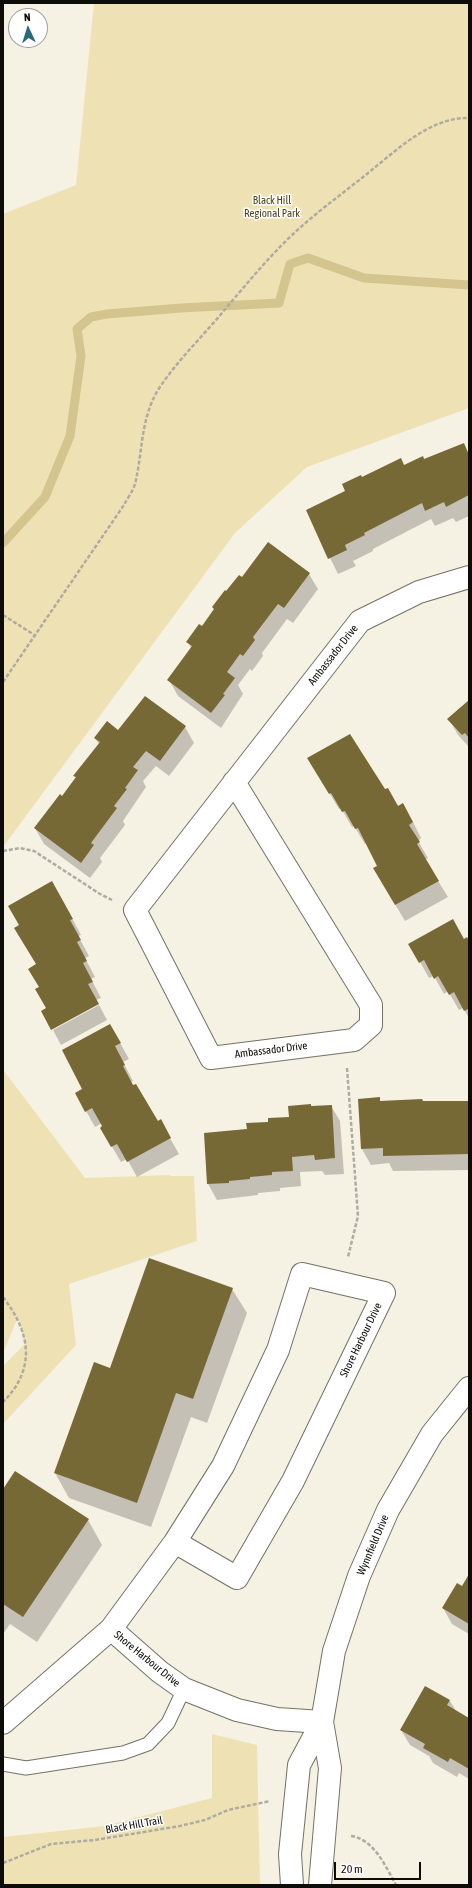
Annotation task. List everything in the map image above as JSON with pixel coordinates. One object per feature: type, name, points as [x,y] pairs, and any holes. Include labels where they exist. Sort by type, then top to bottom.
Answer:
[{"type":"street","name":"Ambassador Drive","points":[[234,782],[371,1004],[371,1025],[354,1040],[211,1058],[135,910],[234,782],[360,621],[419,592],[469,577]]},
{"type":"street","name":"Shore Harbour Drive","points":[[3,1723],[111,1629],[175,1542],[224,1466],[278,1350],[302,1274],[384,1293],[294,1481],[237,1578],[175,1542]]},
{"type":"street","name":"Wynnfield Drive","points":[[292,1885],[290,1854],[299,1765],[322,1722],[334,1651],[344,1618],[359,1576],[388,1510],[432,1434],[469,1388]]},
{"type":"street","name":"Shore Harbour Drive","points":[[111,1629],[160,1672],[184,1689],[237,1710],[277,1719],[322,1722]]},
{"type":"street","name":"Wynnfield Drive","points":[[320,1885],[330,1768],[322,1722]]},
{"type":"lane","points":[[3,1764],[26,1768],[123,1753],[148,1744],[168,1724],[184,1689]]},
{"type":"path","points":[[3,682],[36,636],[124,505],[134,485],[142,432],[149,408],[158,390],[201,335],[215,321],[249,278],[291,236],[401,147],[440,122],[469,118]]},
{"type":"path","points":[[4,616],[36,636]]},
{"type":"path","points":[[3,851],[20,848],[34,851],[100,894],[135,910]]},
{"type":"path","points":[[342,1284],[358,1216],[345,1041]]},
{"type":"path","points":[[3,1297],[16,1314],[25,1336],[26,1357],[22,1378],[3,1402]]},
{"type":"path","name":"Black Hill Trail","points":[[3,1863],[34,1849],[51,1844],[69,1841],[95,1840],[180,1826],[205,1820],[228,1810],[268,1801]]},
{"type":"green space","name":"Black Hill Regional Park","points":[[94,3],[469,3],[469,408],[307,467],[235,533],[3,847],[3,214],[76,185]]},
{"type":"green space","points":[[3,1053],[4,1071],[85,1178],[170,1175],[194,1176],[197,1241],[69,1284],[76,1345],[3,1424],[3,1366],[25,1344],[18,1317],[3,1353]]},
{"type":"green space","points":[[212,1734],[257,1745],[260,1885],[3,1885],[3,1837],[105,1826],[212,1798]]},
{"type":"building","points":[[464,443],[469,455],[469,495],[446,507],[444,502],[425,511],[422,503],[364,533],[365,535],[345,545],[347,550],[328,559],[306,510],[345,491],[342,484],[361,475],[362,477],[401,458],[404,465],[423,456],[424,459]]},
{"type":"building","points":[[268,542],[310,573],[284,608],[278,604],[253,637],[255,640],[243,656],[240,654],[227,672],[235,678],[223,694],[225,695],[211,713],[167,680],[192,646],[186,642],[199,624],[202,626],[214,609],[212,607],[225,590],[226,591],[239,575],[242,577]]},
{"type":"building","points":[[145,696],[186,726],[160,761],[146,751],[133,767],[138,770],[125,788],[127,789],[114,806],[117,808],[91,843],[94,845],[81,863],[34,828],[60,794],[62,796],[76,777],[73,776],[100,742],[94,738],[107,721],[118,730]]},
{"type":"building","points":[[469,700],[469,738],[465,733],[462,735],[447,719]]},
{"type":"building","points":[[350,734],[385,789],[388,788],[398,806],[403,803],[413,822],[409,825],[420,842],[417,844],[439,881],[395,905],[373,868],[377,866],[358,828],[355,829],[345,811],[342,812],[307,758]]},
{"type":"building","points":[[52,881],[73,919],[70,920],[81,940],[77,942],[87,961],[83,963],[93,982],[88,984],[99,1004],[51,1030],[41,1011],[46,1008],[35,989],[39,987],[28,969],[36,964],[14,928],[19,925],[8,906]]},
{"type":"building","points":[[453,919],[464,939],[467,937],[469,941],[469,1012],[468,1009],[464,1011],[454,992],[449,995],[438,976],[434,979],[424,960],[419,963],[408,944]]},
{"type":"building","points":[[110,1024],[121,1043],[115,1046],[133,1085],[136,1084],[158,1121],[161,1119],[171,1138],[127,1162],[117,1144],[111,1147],[100,1128],[102,1126],[92,1108],[85,1112],[75,1093],[82,1089],[62,1050]]},
{"type":"building","points":[[380,1097],[380,1101],[422,1099],[423,1101],[469,1101],[469,1154],[383,1156],[383,1148],[361,1149],[358,1099]]},
{"type":"building","points":[[311,1104],[311,1106],[332,1105],[335,1158],[315,1160],[314,1155],[292,1157],[293,1171],[272,1172],[272,1175],[250,1177],[250,1179],[229,1181],[229,1183],[207,1184],[204,1133],[247,1129],[246,1123],[268,1122],[268,1118],[289,1117],[288,1106]]},
{"type":"building","points":[[149,1258],[233,1288],[193,1399],[176,1393],[137,1503],[54,1473],[94,1362],[110,1368]]},
{"type":"building","points":[[15,1471],[89,1519],[23,1617],[3,1604],[3,1489]]},
{"type":"building","points":[[469,1574],[469,1624],[442,1608],[457,1583],[462,1586]]},
{"type":"building","points":[[425,1686],[450,1700],[447,1705],[469,1718],[469,1769],[450,1758],[448,1762],[423,1748],[425,1744],[400,1730]]},
{"type":"waterway","points":[[3,543],[45,497],[70,436],[81,356],[77,329],[91,317],[107,314],[181,308],[279,303],[290,264],[308,258],[364,278],[469,285]]}]
